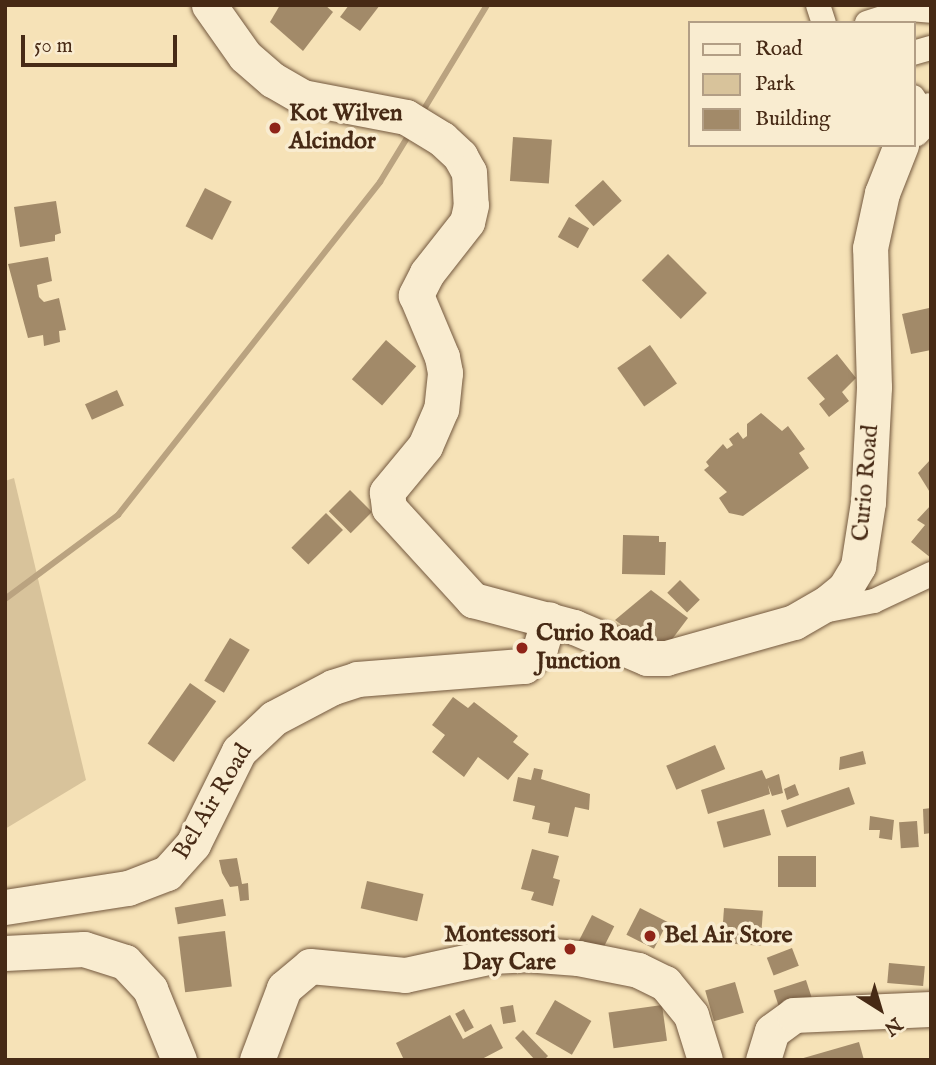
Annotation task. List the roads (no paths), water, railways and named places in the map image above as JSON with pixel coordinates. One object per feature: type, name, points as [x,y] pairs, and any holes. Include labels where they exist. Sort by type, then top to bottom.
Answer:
[{"type":"main road","name":"Curio Road","points":[[209,5],[245,55],[273,80],[302,97],[407,117],[460,156],[472,189],[467,222],[416,295],[442,357],[445,373],[441,409],[425,446],[387,492],[387,503],[473,600],[549,619],[647,658],[666,658],[811,613],[845,587],[858,566],[868,502],[874,387],[870,248],[882,194],[900,147]]},
{"type":"main road","name":"Bel Air Road","points":[[5,907],[128,888],[167,873],[193,844],[239,751],[274,718],[332,687],[356,679],[524,666],[540,648],[549,619]]},
{"type":"main road","points":[[5,953],[84,950],[125,962],[150,989],[179,1060]]},
{"type":"main road","points":[[257,1060],[284,988],[310,966],[405,975],[492,956],[525,954],[578,958],[638,970],[665,984],[691,1015],[705,1060]]},
{"type":"main road","points":[[763,1060],[772,1031],[794,1015],[931,1009]]},
{"type":"street","points":[[873,21],[910,9],[931,11]]},
{"type":"street","points":[[811,613],[874,601],[931,574]]},
{"type":"waterway","points":[[421,114],[487,5]]},
{"type":"waterway","points":[[5,599],[118,515],[380,182],[410,133]]},
{"type":"place","name":"Kot Wilven Alcindor","points":[[275,128]]},
{"type":"place","name":"Curio Road Junction","points":[[522,648]]},
{"type":"place","name":"Bel Air Store","points":[[650,936]]},
{"type":"place","name":"Montessori Day Care","points":[[570,949]]}]
